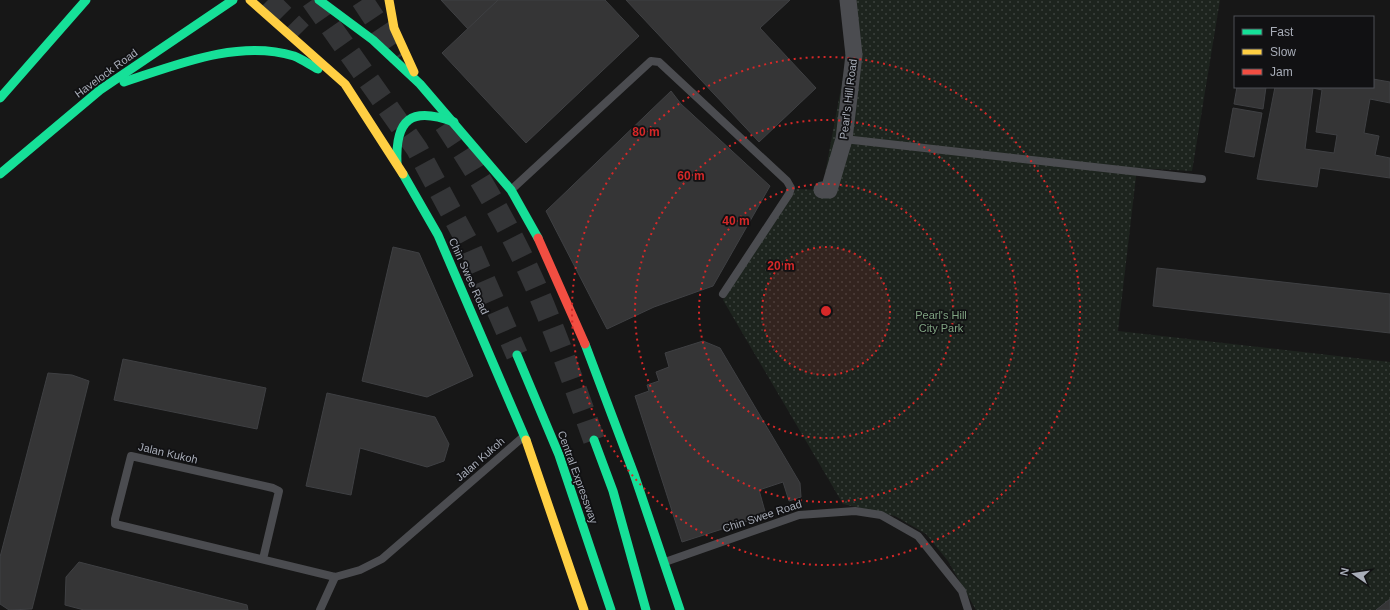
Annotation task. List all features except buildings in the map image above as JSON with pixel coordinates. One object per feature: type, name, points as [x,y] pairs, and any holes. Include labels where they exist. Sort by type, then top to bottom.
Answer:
[{"type":"main road","points":[[67,21],[72,0]]},
{"type":"main road","points":[[0,98],[86,0]]},
{"type":"main road","name":"Havelock Road","points":[[0,174],[100,90],[233,0]]},
{"type":"main road","name":"Chin Swee Road","points":[[250,0],[345,84],[396,164],[438,235],[525,436],[584,610]]},
{"type":"main road","points":[[319,0],[373,40],[420,84],[511,190],[552,264],[624,446],[680,610]]},
{"type":"main road","points":[[389,0],[394,28],[420,84]]},
{"type":"main road","points":[[100,90],[184,63],[220,55],[255,51],[276,52],[295,56],[345,84]]},
{"type":"main road","points":[[396,164],[395,149],[397,135],[404,124],[415,116],[428,113],[454,122]]},
{"type":"main road","name":"Central Expressway","points":[[517,355],[559,455],[610,610]]},
{"type":"main road","points":[[594,440],[613,491],[646,610]]},
{"type":"street","name":"Pearl's Hill Road","points":[[822,190],[829,190],[844,138],[854,55],[848,0]]},
{"type":"lane","points":[[511,190],[651,61],[660,62],[787,181],[791,188],[789,194],[723,294]]},
{"type":"lane","points":[[844,138],[1202,179]]},
{"type":"lane","name":"Jalan Kukoh","points":[[263,559],[279,491],[274,488],[131,456],[114,519],[115,524],[335,577],[360,570],[382,559],[525,436]]},
{"type":"lane","name":"Chin Swee Road","points":[[664,562],[800,515],[855,511],[880,515],[918,536],[962,591],[968,610]]},
{"type":"lane","points":[[320,610],[335,577]]},
{"type":"green space","name":"Pearl's Hill City Park","points":[[841,0],[1220,0],[1192,171],[1137,168],[1118,331],[1390,362],[1390,610],[976,610],[948,561],[926,534],[895,516],[843,504],[723,300],[796,189],[822,190],[846,61]]},
{"type":"tunnel","points":[[268,0],[301,33]]},
{"type":"tunnel","points":[[312,0],[417,149],[470,247],[517,355]]},
{"type":"tunnel","points":[[362,0],[400,57]]},
{"type":"tunnel","points":[[445,124],[473,167],[499,212],[534,282],[570,373],[594,440]]},
{"type":"traffic: fast","points":[[0,98],[86,0]]},
{"type":"traffic: fast","points":[[0,174],[100,90],[233,0]]},
{"type":"traffic: fast","points":[[319,0],[373,40],[420,84],[511,190],[538,238]]},
{"type":"traffic: fast","points":[[124,82],[165,68],[208,56],[251,50],[294,56],[318,69]]},
{"type":"traffic: fast","points":[[397,164],[399,136],[403,127],[409,120],[417,116],[427,115],[454,122]]},
{"type":"traffic: fast","points":[[403,174],[438,235],[526,440]]},
{"type":"traffic: fast","points":[[585,344],[634,474],[680,610]]},
{"type":"traffic: fast","points":[[517,355],[559,455],[611,610]]},
{"type":"traffic: fast","points":[[594,440],[613,491],[646,610]]},
{"type":"traffic: slow","points":[[250,0],[345,84],[403,174]]},
{"type":"traffic: slow","points":[[389,0],[394,28],[414,72]]},
{"type":"traffic: slow","points":[[526,440],[584,610]]},
{"type":"traffic: jam","points":[[538,238],[585,344]]}]
